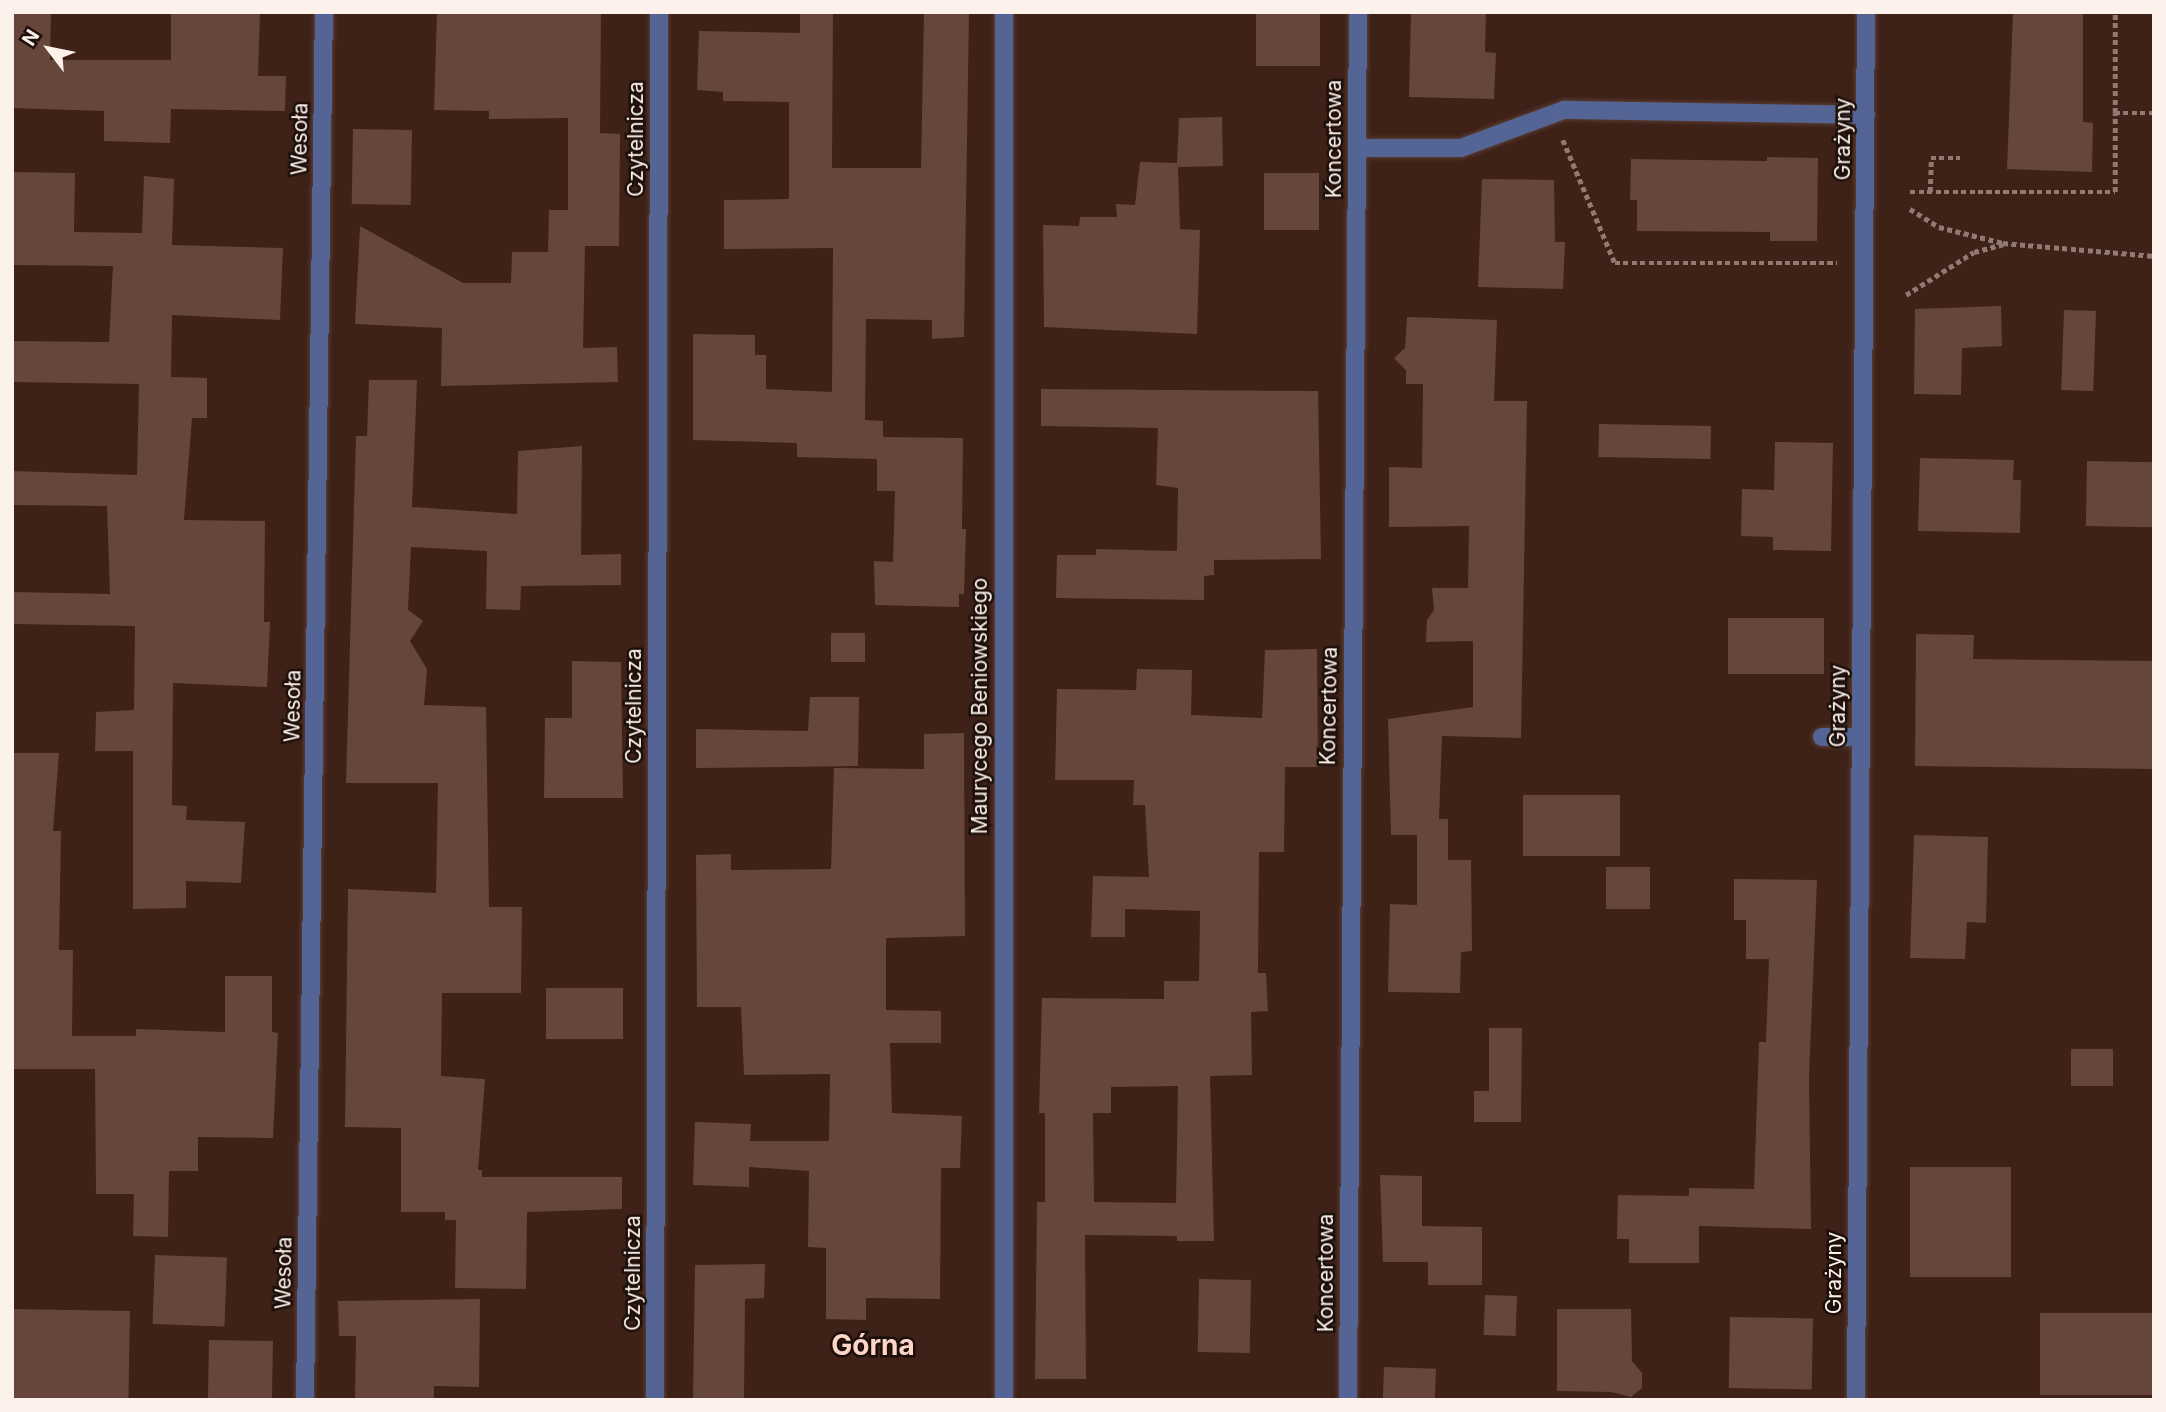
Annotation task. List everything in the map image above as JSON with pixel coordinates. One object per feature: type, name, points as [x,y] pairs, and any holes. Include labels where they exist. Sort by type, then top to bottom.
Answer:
[{"type":"street","name":"Wesoła","points":[[304,1400],[324,12]]},
{"type":"street","name":"Czytelnicza","points":[[655,1400],[659,12]]},
{"type":"street","name":"Maurycego Beniowskiego","points":[[1004,12],[1004,1400]]},
{"type":"street","name":"Koncertowa","points":[[1348,1400],[1358,12]]},
{"type":"street","name":"Grażyny","points":[[1856,1400],[1866,12]]},
{"type":"street","points":[[1357,148],[1461,148],[1563,110],[1866,115]]},
{"type":"street","points":[[1822,737],[1861,737]]},
{"type":"path","points":[[1910,192],[2115,192],[2115,12]]},
{"type":"path","points":[[2115,113],[2154,113]]},
{"type":"path","points":[[1550,114],[1615,262],[1838,263]]},
{"type":"path","points":[[1930,192],[1931,158],[1960,158]]},
{"type":"path","points":[[1910,209],[1939,227],[2003,243],[2154,256]]},
{"type":"path","points":[[1906,295],[1974,252],[2003,243]]},
{"type":"building","points":[[12,12],[51,12],[50,60],[171,60],[171,12],[260,12],[258,76],[286,76],[285,111],[171,109],[170,143],[104,141],[104,111],[12,108]]},
{"type":"building","points":[[437,12],[601,12],[600,133],[620,134],[619,246],[585,246],[583,348],[617,347],[618,382],[441,386],[442,328],[355,324],[360,226],[463,283],[511,283],[512,252],[548,252],[549,210],[568,210],[568,118],[489,119],[489,111],[434,110]]},
{"type":"building","points":[[800,12],[833,12],[832,168],[921,168],[924,12],[969,12],[964,337],[932,339],[932,320],[866,319],[865,420],[883,421],[883,437],[963,438],[962,529],[966,529],[964,594],[959,594],[959,607],[875,605],[874,561],[893,562],[895,491],[877,491],[877,459],[797,457],[797,443],[693,440],[693,334],[755,335],[755,355],[766,355],[766,389],[832,392],[833,248],[724,249],[724,200],[789,199],[789,102],[723,101],[723,92],[697,90],[699,31],[800,33]]},
{"type":"building","points":[[1256,12],[1320,12],[1320,66],[1256,66]]},
{"type":"building","points":[[1411,12],[1486,12],[1485,52],[1496,53],[1494,99],[1409,97]]},
{"type":"building","points":[[2013,12],[2083,12],[2083,122],[2093,123],[2092,172],[2007,169]]},
{"type":"building","points":[[1222,117],[1223,166],[1178,167],[1180,229],[1200,230],[1197,334],[1044,327],[1043,225],[1079,226],[1080,217],[1117,217],[1116,204],[1135,205],[1140,162],[1177,163],[1179,118]]},
{"type":"building","points":[[353,129],[412,130],[411,205],[352,204]]},
{"type":"building","points":[[1767,157],[1818,158],[1817,241],[1770,241],[1770,232],[1637,231],[1637,200],[1630,200],[1631,159],[1767,161]]},
{"type":"building","points":[[12,172],[75,173],[74,232],[142,233],[144,176],[174,179],[172,245],[283,248],[280,320],[172,315],[171,377],[207,378],[207,418],[192,418],[184,520],[265,521],[264,622],[270,622],[267,687],[173,683],[172,805],[187,806],[186,820],[245,822],[241,883],[186,881],[186,908],[133,909],[133,751],[95,751],[96,712],[134,710],[135,626],[12,624],[12,592],[110,594],[107,506],[12,505],[12,471],[137,475],[139,384],[12,382],[12,341],[109,342],[113,266],[12,265]]},
{"type":"building","points":[[1264,173],[1319,173],[1319,230],[1264,230]]},
{"type":"building","points":[[1482,179],[1554,180],[1555,242],[1565,242],[1563,289],[1478,287]]},
{"type":"building","points":[[2001,306],[2002,346],[1962,348],[1961,395],[1914,394],[1915,309]]},
{"type":"building","points":[[2064,310],[2096,311],[2093,391],[2061,390]]},
{"type":"building","points":[[1407,317],[1497,320],[1494,401],[1527,401],[1521,738],[1442,736],[1439,819],[1448,819],[1448,860],[1471,860],[1472,951],[1461,952],[1460,993],[1388,992],[1390,904],[1417,905],[1417,835],[1391,835],[1388,719],[1473,707],[1473,641],[1426,642],[1427,620],[1434,610],[1432,588],[1468,588],[1469,526],[1389,527],[1389,467],[1422,468],[1423,384],[1406,384],[1406,370],[1394,358],[1405,348]]},
{"type":"building","points":[[369,380],[417,380],[412,507],[517,514],[518,451],[582,446],[581,555],[621,554],[621,585],[521,586],[520,610],[486,609],[487,551],[411,547],[408,610],[423,621],[410,641],[427,669],[424,705],[486,707],[489,907],[522,907],[521,993],[442,993],[441,1076],[485,1079],[478,1170],[482,1170],[482,1177],[622,1177],[622,1209],[527,1212],[526,1289],[455,1288],[456,1220],[445,1220],[445,1212],[401,1212],[401,1128],[345,1127],[348,889],[436,893],[438,783],[346,783],[356,436],[367,436]]},
{"type":"building","points":[[1041,389],[1318,391],[1321,559],[1214,560],[1214,575],[1204,576],[1204,600],[1056,598],[1057,555],[1096,555],[1096,549],[1177,551],[1178,488],[1156,485],[1158,428],[1041,426]]},
{"type":"building","points":[[1599,424],[1711,426],[1710,459],[1598,457]]},
{"type":"building","points":[[1775,442],[1833,443],[1831,551],[1773,550],[1773,537],[1741,536],[1742,489],[1774,490]]},
{"type":"building","points":[[1920,458],[2014,460],[2013,480],[2021,480],[2020,533],[1918,531]]},
{"type":"building","points":[[2087,461],[2154,462],[2153,527],[2086,526]]},
{"type":"building","points":[[1728,618],[1824,618],[1824,674],[1728,674]]},
{"type":"building","points":[[831,633],[865,633],[865,662],[831,662]]},
{"type":"building","points":[[1916,634],[1974,635],[1973,659],[2154,661],[2154,769],[1915,766]]},
{"type":"building","points":[[1317,649],[1318,767],[1285,767],[1284,852],[1259,852],[1258,973],[1266,973],[1268,1011],[1251,1012],[1252,1075],[1210,1076],[1214,1241],[1177,1241],[1177,1236],[1085,1235],[1086,1379],[1035,1379],[1037,1202],[1045,1202],[1045,1113],[1039,1113],[1042,998],[1164,999],[1164,981],[1199,981],[1200,911],[1125,909],[1125,937],[1091,937],[1093,876],[1149,877],[1145,805],[1133,805],[1134,780],[1055,780],[1057,689],[1136,690],[1137,669],[1192,670],[1191,715],[1262,718],[1265,650]],"holes":[[[1178,1086],[1176,1203],[1094,1202],[1093,1113],[1111,1113],[1111,1087]]]},
{"type":"building","points":[[572,661],[621,662],[623,798],[544,798],[545,718],[572,718]]},
{"type":"building","points":[[810,697],[859,697],[858,766],[696,768],[696,729],[808,731]]},
{"type":"building","points":[[964,733],[965,936],[886,938],[886,1010],[941,1011],[941,1043],[890,1043],[892,1113],[962,1116],[960,1168],[941,1168],[940,1299],[866,1298],[866,1320],[826,1319],[826,1248],[808,1247],[809,1171],[749,1167],[749,1187],[693,1185],[695,1122],[751,1124],[750,1141],[829,1141],[830,1074],[744,1075],[741,1007],[697,1007],[696,855],[731,854],[731,870],[831,869],[834,768],[924,769],[924,734]]},
{"type":"building","points":[[12,753],[59,753],[53,831],[61,831],[59,950],[73,950],[72,1036],[136,1036],[136,1029],[225,1032],[225,976],[272,976],[272,1032],[278,1033],[273,1138],[198,1137],[198,1171],[169,1171],[168,1237],[133,1236],[134,1194],[96,1194],[95,1069],[12,1069]]},
{"type":"building","points":[[1523,795],[1620,795],[1620,856],[1523,856]]},
{"type":"building","points":[[1914,835],[1988,837],[1986,923],[1967,922],[1965,959],[1910,958]]},
{"type":"building","points":[[1606,867],[1650,867],[1650,909],[1606,909]]},
{"type":"building","points":[[1734,879],[1817,880],[1809,1077],[1811,1229],[1699,1226],[1699,1263],[1629,1263],[1629,1239],[1617,1239],[1618,1195],[1689,1196],[1689,1188],[1754,1189],[1759,1042],[1766,1042],[1769,959],[1746,959],[1746,920],[1734,920]]},
{"type":"building","points":[[546,988],[623,988],[623,1039],[546,1039]]},
{"type":"building","points":[[1489,1028],[1522,1028],[1521,1122],[1474,1122],[1474,1091],[1489,1091]]},
{"type":"building","points":[[2071,1049],[2113,1049],[2113,1086],[2071,1086]]},
{"type":"building","points":[[1910,1167],[2011,1167],[2011,1277],[1910,1277]]},
{"type":"building","points":[[1380,1175],[1422,1176],[1422,1226],[1482,1227],[1482,1285],[1428,1285],[1428,1262],[1383,1262]]},
{"type":"building","points":[[155,1255],[227,1258],[225,1326],[153,1324]]},
{"type":"building","points":[[765,1264],[764,1298],[745,1299],[744,1400],[693,1400],[695,1265]]},
{"type":"building","points":[[1199,1279],[1251,1280],[1250,1353],[1198,1352]]},
{"type":"building","points":[[1485,1295],[1517,1296],[1516,1336],[1484,1335]]},
{"type":"building","points":[[480,1299],[479,1387],[434,1386],[434,1400],[355,1400],[356,1336],[339,1336],[338,1301]]},
{"type":"building","points":[[12,1309],[130,1311],[128,1400],[12,1400]]},
{"type":"building","points":[[1557,1309],[1631,1309],[1632,1361],[1642,1373],[1642,1388],[1631,1397],[1611,1392],[1557,1391]]},
{"type":"building","points":[[2040,1313],[2154,1313],[2154,1395],[2040,1395]]},
{"type":"building","points":[[1730,1317],[1813,1318],[1812,1389],[1729,1388]]},
{"type":"building","points":[[209,1340],[273,1341],[272,1400],[208,1400]]},
{"type":"building","points":[[1384,1367],[1436,1369],[1435,1400],[1383,1400]]},
{"type":"district","name":"Górna","points":[[873,1345]]}]
